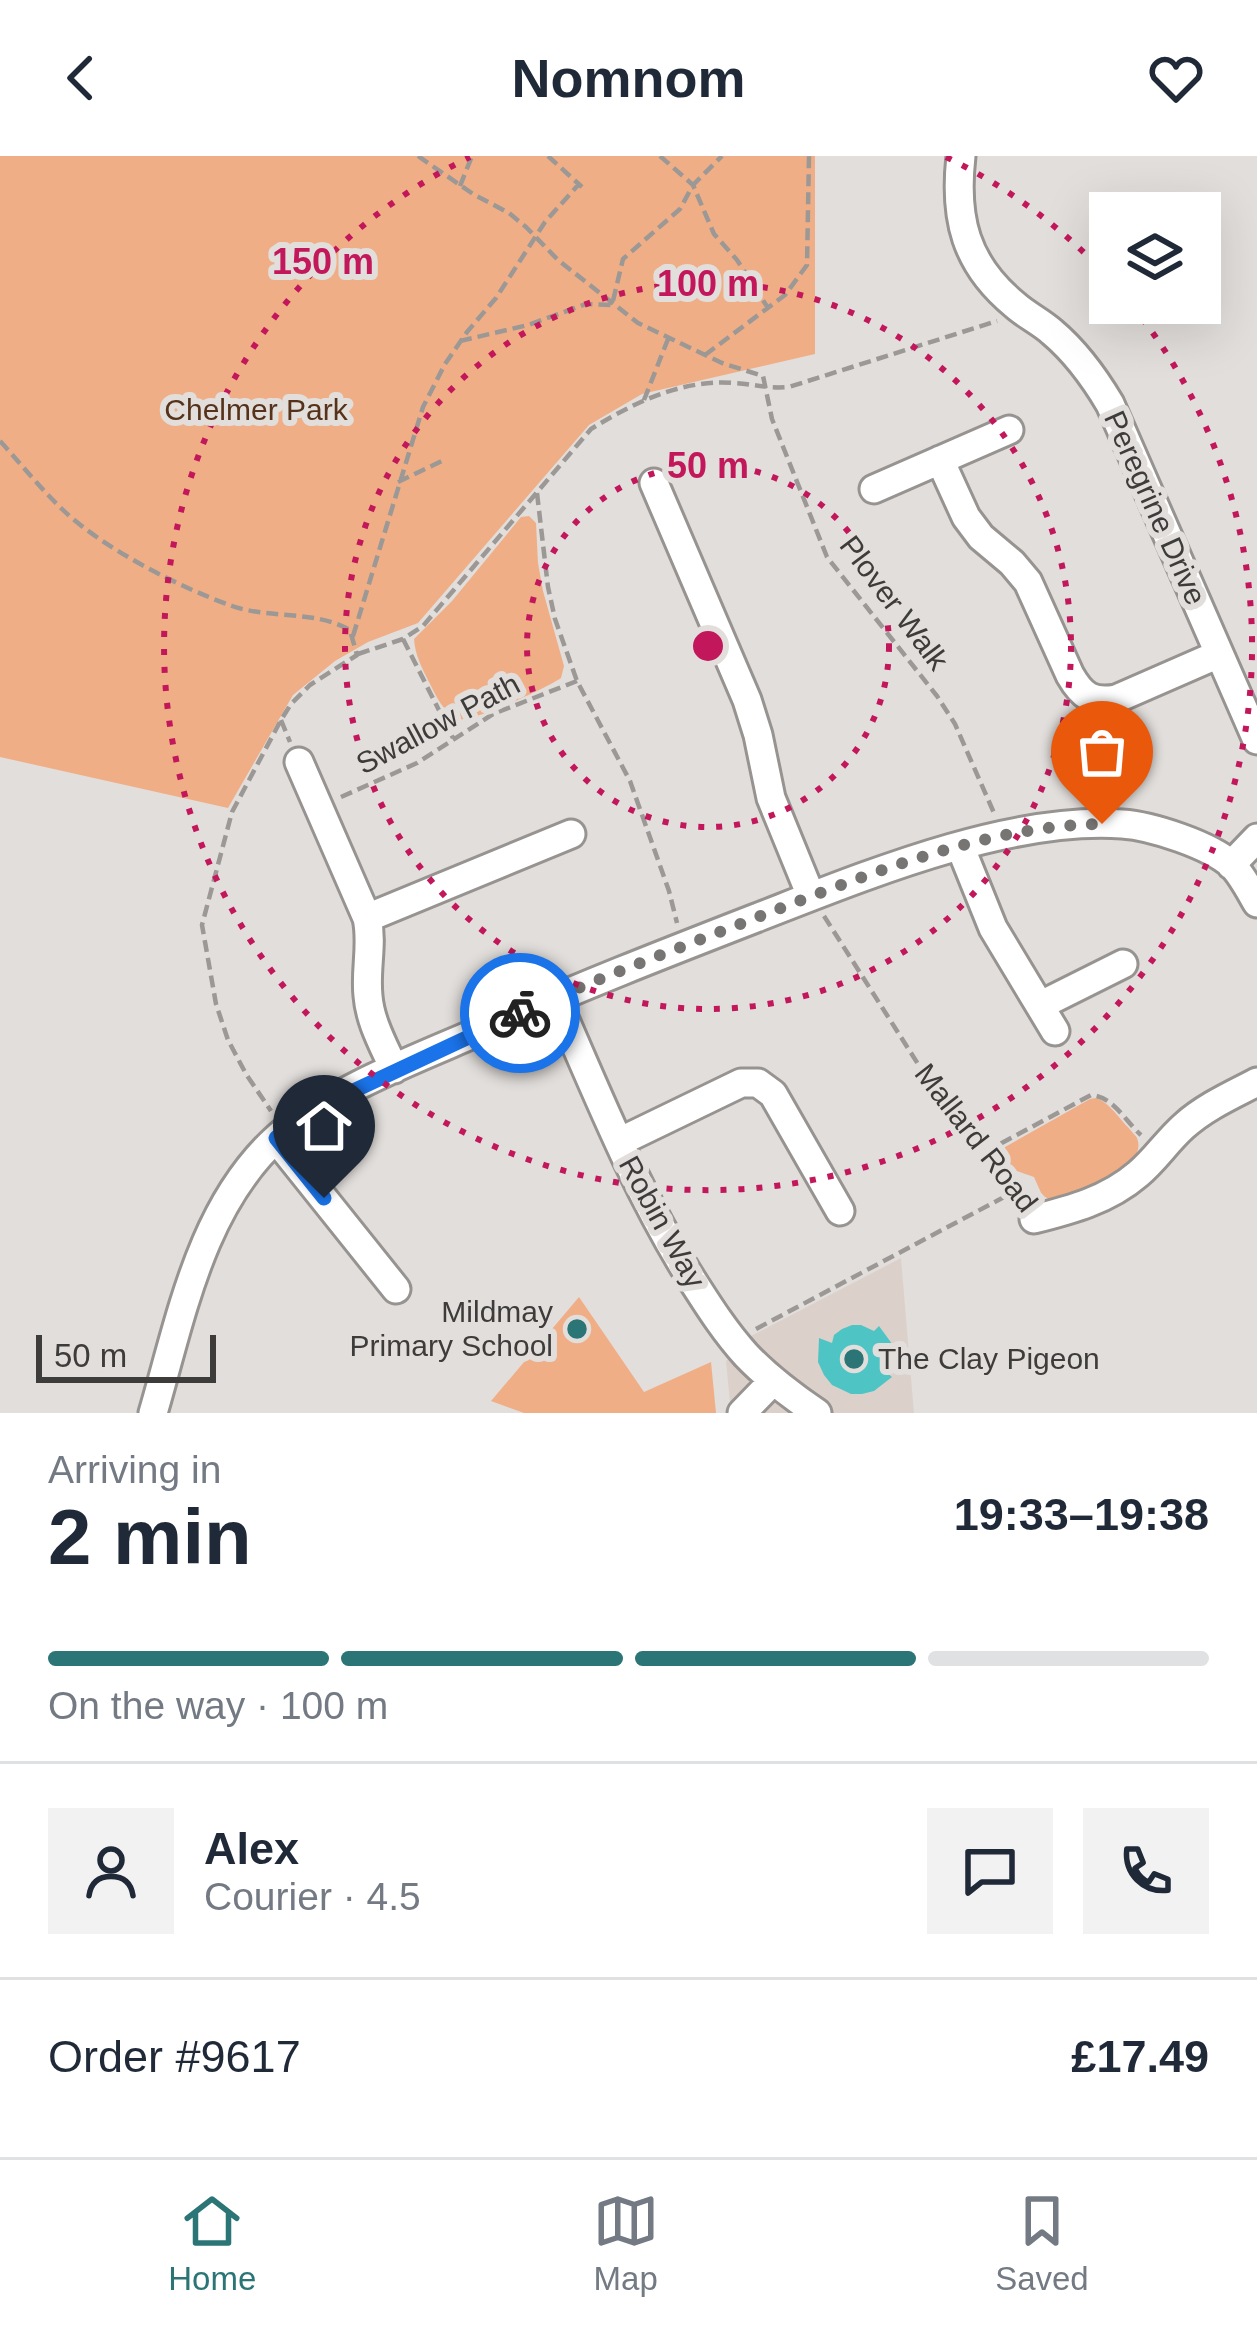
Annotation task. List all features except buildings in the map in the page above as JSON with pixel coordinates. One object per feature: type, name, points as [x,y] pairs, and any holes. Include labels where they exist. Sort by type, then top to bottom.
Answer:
[{"type":"street","name":"Peregrine Drive","points":[[962,156],[958,183],[966,240],[988,280],[1089,368],[1110,404],[1257,740]]},
{"type":"street","points":[[874,489],[1009,430]]},
{"type":"street","points":[[940,460],[966,517],[1028,582],[1070,675],[1089,699],[1116,699],[1219,654]]},
{"type":"street","points":[[654,483],[747,700],[771,798],[811,896]]},
{"type":"street","points":[[299,762],[367,918],[371,936],[368,999],[394,1069]]},
{"type":"street","points":[[153,1413],[198,1265],[230,1193],[282,1134],[394,1069],[555,997],[811,896],[1003,836],[1078,824],[1126,824],[1163,833],[1203,847],[1231,865],[1257,903]]},
{"type":"street","points":[[367,918],[571,833]]},
{"type":"street","points":[[1231,865],[1257,838]]},
{"type":"street","points":[[960,846],[993,928],[1055,1031]]},
{"type":"street","points":[[1041,1005],[1123,964]]},
{"type":"street","name":"Robin Way","points":[[555,997],[649,1206],[712,1311],[773,1381],[817,1413]]},
{"type":"street","name":"Mallard Road","points":[[1034,1220],[1102,1197],[1137,1175],[1204,1110],[1257,1082]]},
{"type":"street","points":[[619,1142],[741,1083],[758,1083],[773,1094],[840,1211]]},
{"type":"street","points":[[282,1134],[396,1289]]},
{"type":"street","points":[[742,1413],[773,1381]]},
{"type":"path","points":[[418,156],[509,213],[612,304],[668,339],[763,376],[766,389]]},
{"type":"path","points":[[460,185],[472,156]]},
{"type":"path","points":[[660,156],[693,185],[714,234],[768,308]]},
{"type":"path","points":[[612,304],[623,260],[680,209],[693,185],[722,156]]},
{"type":"path","points":[[704,356],[785,295],[807,265],[809,156]]},
{"type":"path","points":[[353,636],[423,407],[445,364],[496,298],[534,236],[580,186],[551,157]]},
{"type":"path","points":[[460,341],[528,326],[586,304],[612,304]]},
{"type":"path","points":[[282,1134],[228,1040],[216,1004],[202,925],[232,812],[291,704],[310,685],[357,655],[403,639],[423,626],[592,430],[620,411],[710,383],[766,389],[812,380],[994,323],[1015,305]]},
{"type":"path","points":[[644,400],[668,339]]},
{"type":"path","name":"Plover Walk","points":[[766,389],[772,418],[827,557],[955,724],[1003,836]]},
{"type":"path","points":[[0,441],[92,535],[235,607],[334,622],[350,630],[357,655]]},
{"type":"path","points":[[398,482],[446,459]]},
{"type":"path","points":[[537,493],[555,620],[577,681],[630,782],[686,945]]},
{"type":"path","points":[[403,639],[453,738]]},
{"type":"path","name":"Swallow Path","points":[[319,806],[417,763],[493,714],[577,681]]},
{"type":"path","name":"Mallard Road","points":[[811,896],[925,1075],[985,1152],[1021,1188],[1034,1220]]},
{"type":"path","points":[[985,1152],[1091,1095],[1109,1101],[1159,1151]]},
{"type":"path","points":[[736,1342],[1021,1188]]},
{"type":"shaded area","points":[[901,1258],[914,1413],[731,1413],[726,1361],[751,1336]]},
{"type":"green space","name":"Chelmer Park","points":[[0,156],[815,156],[815,354],[642,394],[589,425],[418,623],[335,661],[293,695],[228,808],[0,757]]},
{"type":"green space","points":[[529,516],[536,523],[543,591],[564,666],[561,678],[492,711],[458,719],[434,693],[414,639],[521,517]]},
{"type":"green space","points":[[1096,1098],[1137,1138],[1138,1150],[1121,1171],[1091,1188],[1050,1200],[1042,1195],[1034,1177],[1003,1163],[1005,1147]]},
{"type":"green space","name":"Mildmay Primary School","points":[[579,1297],[644,1392],[711,1362],[716,1413],[524,1413],[491,1401]]},
{"type":"way so far","points":[[520,1013],[811,896],[960,846],[1078,824],[1102,824]]},
{"type":"place","name":"Mildmay Primary School","points":[[577,1329]]},
{"type":"place","name":"The Clay Pigeon","points":[[854,1359]]},
{"type":"route","points":[[324,1198],[276,1138],[304,1117],[394,1069],[520,1013]]}]
